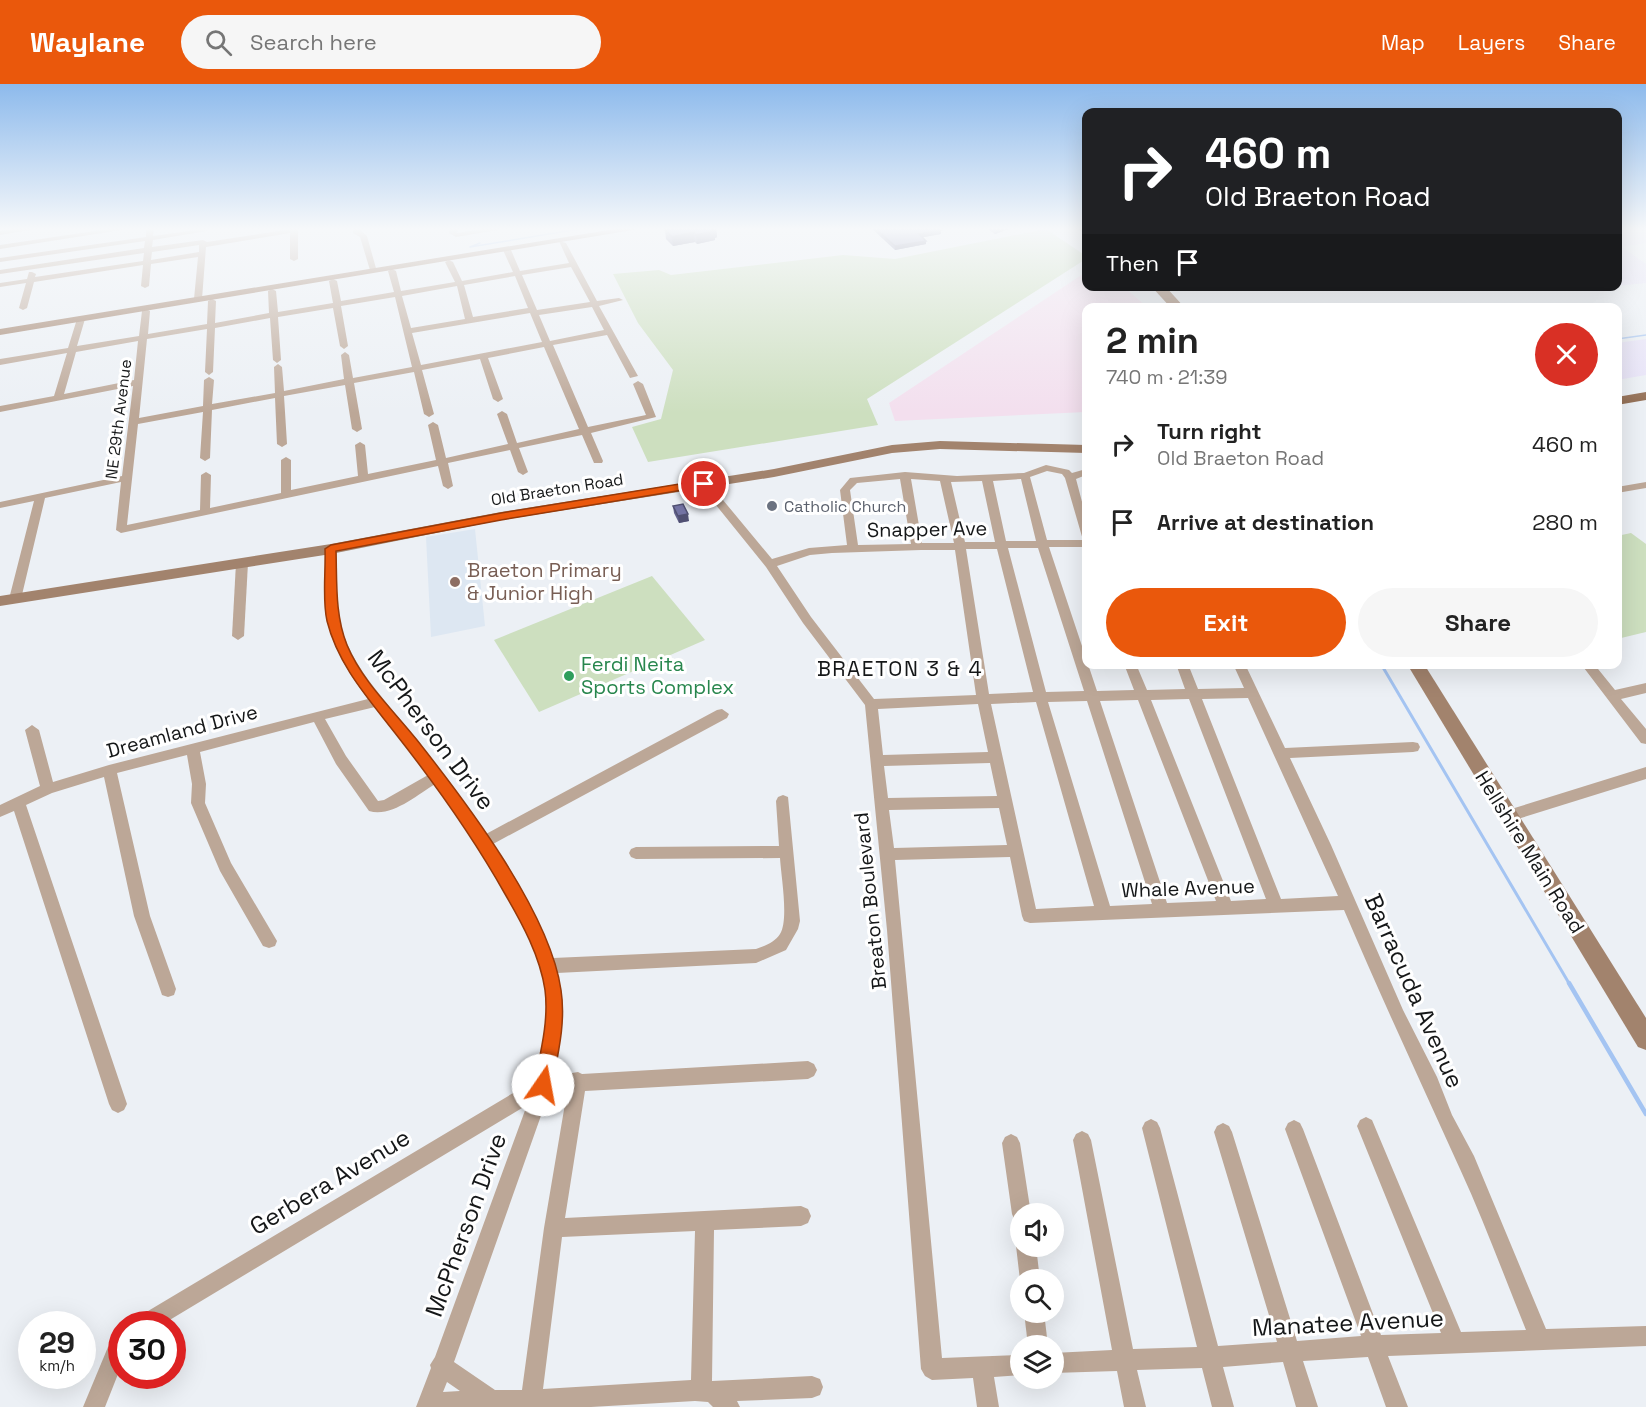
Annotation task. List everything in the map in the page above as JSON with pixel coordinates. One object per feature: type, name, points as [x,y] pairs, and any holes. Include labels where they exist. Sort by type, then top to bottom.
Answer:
[{"type":"main road","points":[[1162,291],[1174,303]]},
{"type":"main road","points":[[1622,400],[1646,396]]},
{"type":"street","points":[[23,308],[28,290]]},
{"type":"street","points":[[198,299],[199,290]]},
{"type":"street","points":[[0,332],[254,290]]},
{"type":"street","points":[[335,290],[357,429]]},
{"type":"street","points":[[397,290],[419,368],[429,414]]},
{"type":"street","points":[[0,362],[424,290]]},
{"type":"street","points":[[462,290],[470,321]]},
{"type":"street","points":[[524,290],[598,460]]},
{"type":"street","points":[[206,476],[205,513],[651,417],[635,380],[588,290]]},
{"type":"street","points":[[272,291],[282,444]]},
{"type":"street","points":[[409,332],[619,300]]},
{"type":"street","points":[[205,458],[212,301]]},
{"type":"street","name":"NE 29th Avenue","points":[[146,312],[134,422],[125,478],[121,530],[205,513]]},
{"type":"street","points":[[58,398],[81,319]]},
{"type":"street","points":[[134,422],[610,332]]},
{"type":"street","points":[[483,357],[498,399]]},
{"type":"street","points":[[0,409],[137,382]]},
{"type":"street","points":[[502,414],[522,472]]},
{"type":"street","points":[[433,425],[448,486]]},
{"type":"street","name":"Old Braeton Road","points":[[0,601],[331,549],[501,516],[774,473],[901,448],[940,445],[1082,448]]},
{"type":"street","points":[[360,446],[363,478]]},
{"type":"street","points":[[286,460],[286,495]]},
{"type":"street","points":[[853,549],[845,496],[847,486],[862,478],[904,475],[945,478],[1025,476],[1046,468],[1065,472],[1070,477],[1082,522]]},
{"type":"street","points":[[1070,477],[1082,473]]},
{"type":"street","points":[[904,475],[916,548]]},
{"type":"street","points":[[1025,476],[1042,544],[1162,911]]},
{"type":"street","points":[[0,505],[125,478]]},
{"type":"street","points":[[887,854],[1016,851],[983,699],[960,547],[945,478]]},
{"type":"street","points":[[987,478],[1001,545],[1040,697],[1104,913]]},
{"type":"street","points":[[704,484],[770,564],[807,620],[871,704],[1040,697],[1250,693]]},
{"type":"street","points":[[1622,489],[1646,485]]},
{"type":"street","points":[[15,599],[40,497]]},
{"type":"street","name":"Snapper Ave","points":[[770,564],[809,552],[853,549],[1082,543]]},
{"type":"street","name":"McPherson Drive","points":[[331,549],[332,619],[341,645],[355,672],[437,776],[484,842],[528,919],[548,966],[553,991],[553,1034],[543,1085],[440,1365],[428,1405]]},
{"type":"street","points":[[238,636],[242,563]]},
{"type":"street","points":[[1132,669],[1226,907]]},
{"type":"street","points":[[1184,669],[1276,906]]},
{"type":"street","name":"Barracuda Avenue","points":[[1241,669],[1250,693],[1324,845],[1397,1016],[1431,1083],[1444,1120],[1472,1173],[1540,1339]]},
{"type":"street","name":"Hellshire Main Road","points":[[1418,669],[1646,1039]]},
{"type":"street","points":[[1591,669],[1646,739]]},
{"type":"street","points":[[1612,696],[1646,688]]},
{"type":"street","name":"Dreamland Drive","points":[[0,811],[48,789],[109,770],[378,701]]},
{"type":"street","name":"Breaton Boulevard","points":[[871,704],[887,854],[932,1369],[982,1368]]},
{"type":"street","points":[[484,842],[722,714]]},
{"type":"street","points":[[317,716],[341,760],[374,807],[386,806],[437,776]]},
{"type":"street","points":[[32,730],[48,789]]},
{"type":"street","points":[[1281,753],[1413,747]]},
{"type":"street","points":[[192,748],[202,812],[225,866],[269,941]]},
{"type":"street","points":[[877,761],[996,757]]},
{"type":"street","points":[[109,770],[142,916],[168,989]]},
{"type":"street","points":[[1508,816],[1646,773]]},
{"type":"street","points":[[548,966],[756,957],[778,950],[790,935],[792,921],[783,801]]},
{"type":"street","points":[[18,802],[118,1104]]},
{"type":"street","points":[[881,804],[1005,802]]},
{"type":"street","name":"Whale Avenue","points":[[1016,851],[1030,916],[1347,903]]},
{"type":"street","points":[[636,853],[786,852]]},
{"type":"street","points":[[543,1085],[578,1081],[808,1070]]},
{"type":"street","points":[[531,1400],[554,1228],[578,1081]]},
{"type":"street","name":"Gerbera Avenue","points":[[167,1311],[543,1085]]},
{"type":"street","points":[[1366,1126],[1455,1343]]},
{"type":"street","points":[[1150,1128],[1223,1407]]},
{"type":"street","points":[[1294,1129],[1396,1407]]},
{"type":"street","points":[[1223,1132],[1307,1407]]},
{"type":"street","points":[[1082,1140],[1100,1215],[1122,1359],[1135,1407]]},
{"type":"street","points":[[1011,1143],[1020,1203]]},
{"type":"street","points":[[554,1228],[801,1216]]},
{"type":"street","points":[[705,1221],[707,1391]]},
{"type":"street","name":"Manatee Avenue","points":[[1064,1362],[1210,1357],[1373,1346],[1540,1339],[1615,1339],[1646,1336]]},
{"type":"street","points":[[440,1365],[492,1401]]},
{"type":"street","points":[[988,1407],[982,1368],[1010,1366]]},
{"type":"street","points":[[94,1407],[108,1372]]},
{"type":"street","points":[[428,1405],[531,1400],[592,1401],[707,1391],[812,1387]]},
{"type":"street","points":[[707,1391],[725,1400],[729,1407]]},
{"type":"shaded area","points":[[1059,290],[1129,291],[1142,303],[1082,303],[1082,412],[895,421],[889,403]]},
{"type":"shaded area","points":[[1646,339],[1646,375],[1622,379],[1622,342]]},
{"type":"shaded area","name":"Braeton Primary & Junior High","points":[[475,529],[485,626],[431,637],[426,537]]},
{"type":"green space","points":[[621,290],[1038,290],[867,399],[878,425],[648,462],[632,427],[661,419],[673,370],[638,323]]},
{"type":"green space","points":[[1631,533],[1646,544],[1646,632],[1622,638],[1622,535]]},
{"type":"green space","name":"Ferdi Neita Sports Complex","points":[[652,576],[705,640],[539,712],[494,640]]},
{"type":"building","points":[[683,504],[688,514],[678,516],[673,506]]},
{"type":"waterway","points":[[1622,338],[1646,335]]},
{"type":"waterway","points":[[1384,669],[1570,985]]},
{"type":"waterway","points":[[1569,983],[1646,1114]]},
{"type":"place","name":"Catholic Church","points":[[772,506]]},
{"type":"place","name":"Braeton Primary & Junior High","points":[[455,582]]},
{"type":"place","name":"Ferdi Neita Sports Complex","points":[[569,676]]},
{"type":"district","name":"BRAETON 3 & 4","points":[[900,669]]},
{"type":"route","points":[[543,1085],[553,1034],[553,991],[548,966],[528,919],[484,842],[437,776],[355,672],[341,645],[332,619],[331,549],[501,516],[704,484]]}]
